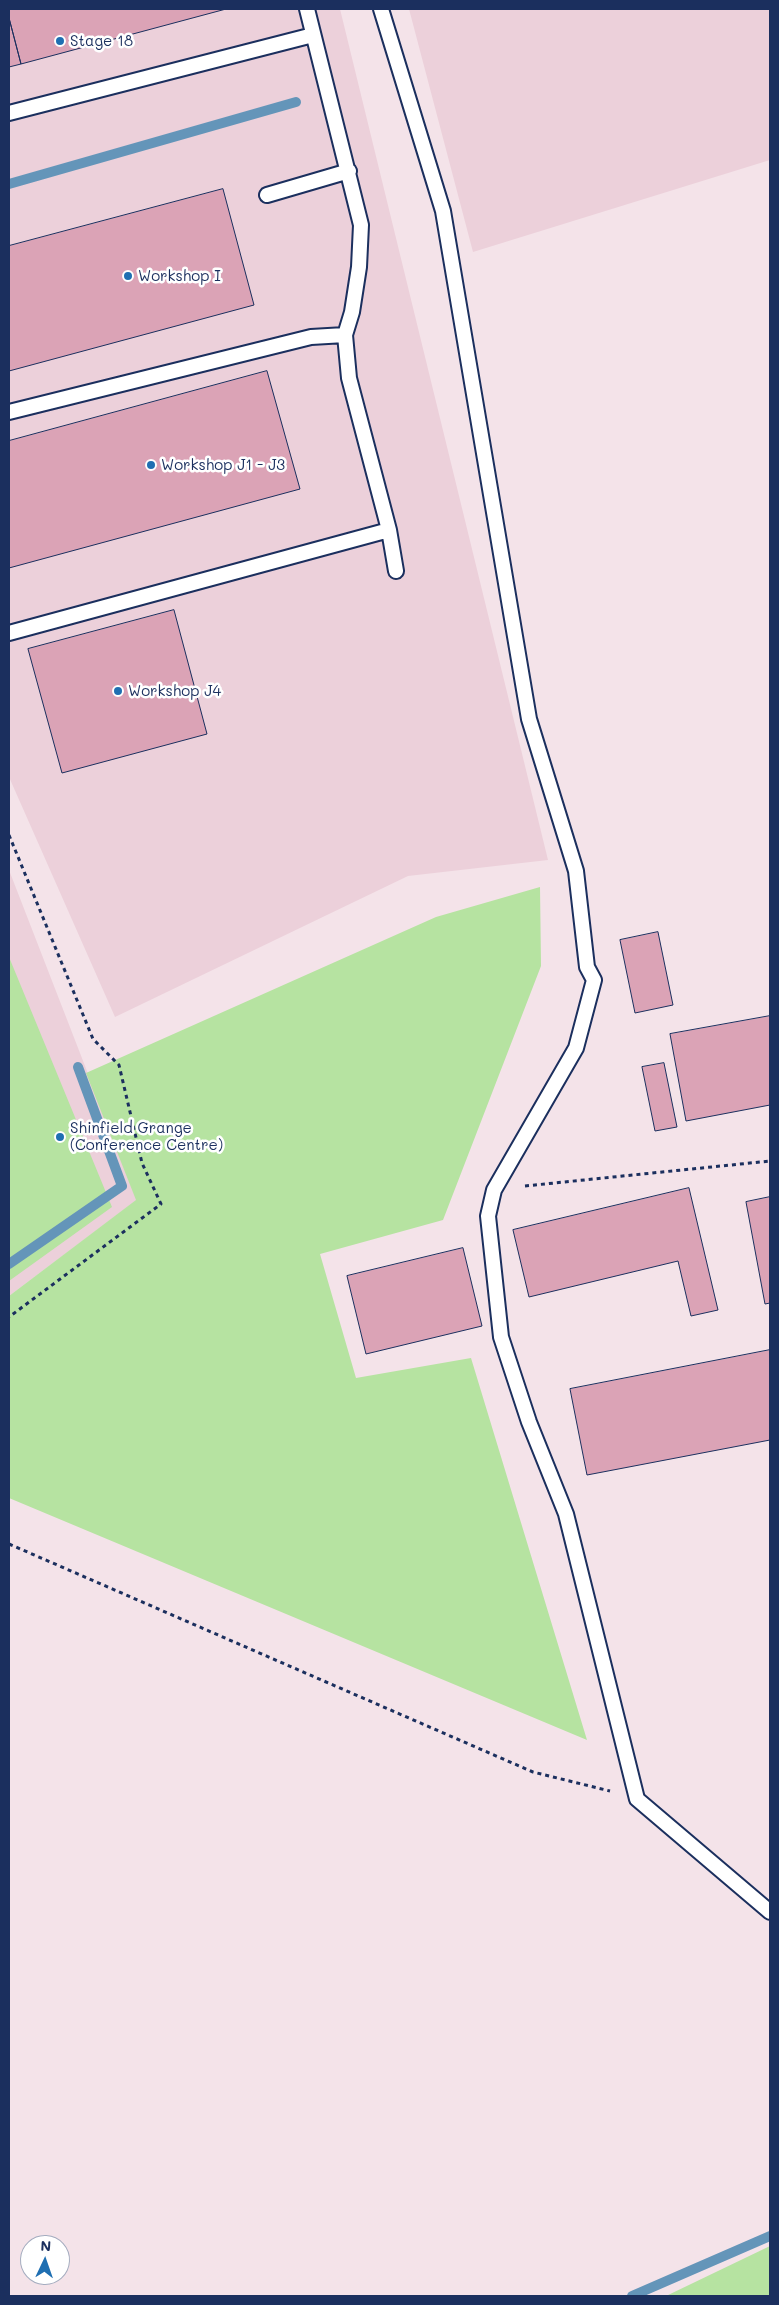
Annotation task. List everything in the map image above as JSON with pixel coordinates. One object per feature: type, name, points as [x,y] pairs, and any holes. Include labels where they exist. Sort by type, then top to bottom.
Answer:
[{"type":"lane","points":[[307,9],[361,225],[360,267],[352,312],[345,335],[349,378],[389,530],[396,571]]},
{"type":"lane","points":[[381,9],[443,211],[529,719],[576,872],[587,967],[594,980],[576,1048],[494,1190],[488,1216],[501,1337],[529,1422],[566,1514],[637,1798],[770,1912]]},
{"type":"lane","points":[[9,112],[313,34]]},
{"type":"lane","points":[[267,195],[349,171]]},
{"type":"lane","points":[[9,412],[312,337],[345,335]]},
{"type":"lane","points":[[9,633],[389,530]]},
{"type":"path","points":[[9,835],[93,1039],[119,1065],[142,1163],[161,1204],[9,1317]]},
{"type":"path","points":[[494,1190],[770,1161]]},
{"type":"path","points":[[9,1544],[533,1772],[637,1798]]},
{"type":"shaded area","points":[[9,9],[340,9],[548,860],[408,876],[115,1017],[9,777]]},
{"type":"shaded area","points":[[409,9],[770,9],[770,160],[473,252]]},
{"type":"shaded area","name":"Shinfield Grange (Conference Centre)","points":[[9,870],[137,1200],[9,1296]]},
{"type":"green space","points":[[540,887],[541,966],[443,1220],[320,1254],[356,1378],[471,1358],[587,1740],[9,1498],[9,1296],[136,1200],[86,1073],[436,917]]},
{"type":"green space","name":"Shinfield Grange (Conference Centre)","points":[[9,957],[112,1207],[9,1281]]},
{"type":"green space","points":[[770,2246],[770,2296],[666,2296]]},
{"type":"building","name":"Stage 18","points":[[9,9],[226,9],[21,64],[9,18]]},
{"type":"building","points":[[9,18],[21,64],[9,67]]},
{"type":"building","name":"Workshop I","points":[[223,189],[254,305],[9,371],[9,246]]},
{"type":"building","name":"Workshop J1 - J3","points":[[267,371],[300,489],[9,568],[9,441]]},
{"type":"building","name":"Workshop J4","points":[[174,610],[207,734],[62,773],[28,649]]},
{"type":"building","points":[[658,932],[673,1005],[635,1013],[620,940]]},
{"type":"building","points":[[770,1016],[770,1105],[686,1121],[670,1034]]},
{"type":"building","points":[[664,1063],[677,1127],[655,1131],[642,1067]]},
{"type":"building","points":[[689,1188],[718,1310],[691,1316],[678,1261],[529,1297],[513,1230]]},
{"type":"building","points":[[770,1197],[770,1303],[765,1304],[746,1202]]},
{"type":"building","points":[[463,1248],[482,1326],[366,1354],[347,1276]]},
{"type":"building","points":[[770,1350],[770,1440],[587,1475],[570,1389]]},
{"type":"waterway","points":[[9,184],[296,102]]},
{"type":"waterway","points":[[9,1264],[122,1186],[78,1067]]},
{"type":"waterway","points":[[632,2296],[770,2236]]},
{"type":"place","name":"Stage 18","points":[[60,41]]},
{"type":"place","name":"Workshop I","points":[[128,276]]},
{"type":"place","name":"Workshop J1 - J3","points":[[151,465]]},
{"type":"place","name":"Workshop J4","points":[[118,691]]},
{"type":"place","name":"Shinfield Grange (Conference Centre)","points":[[60,1137]]}]
